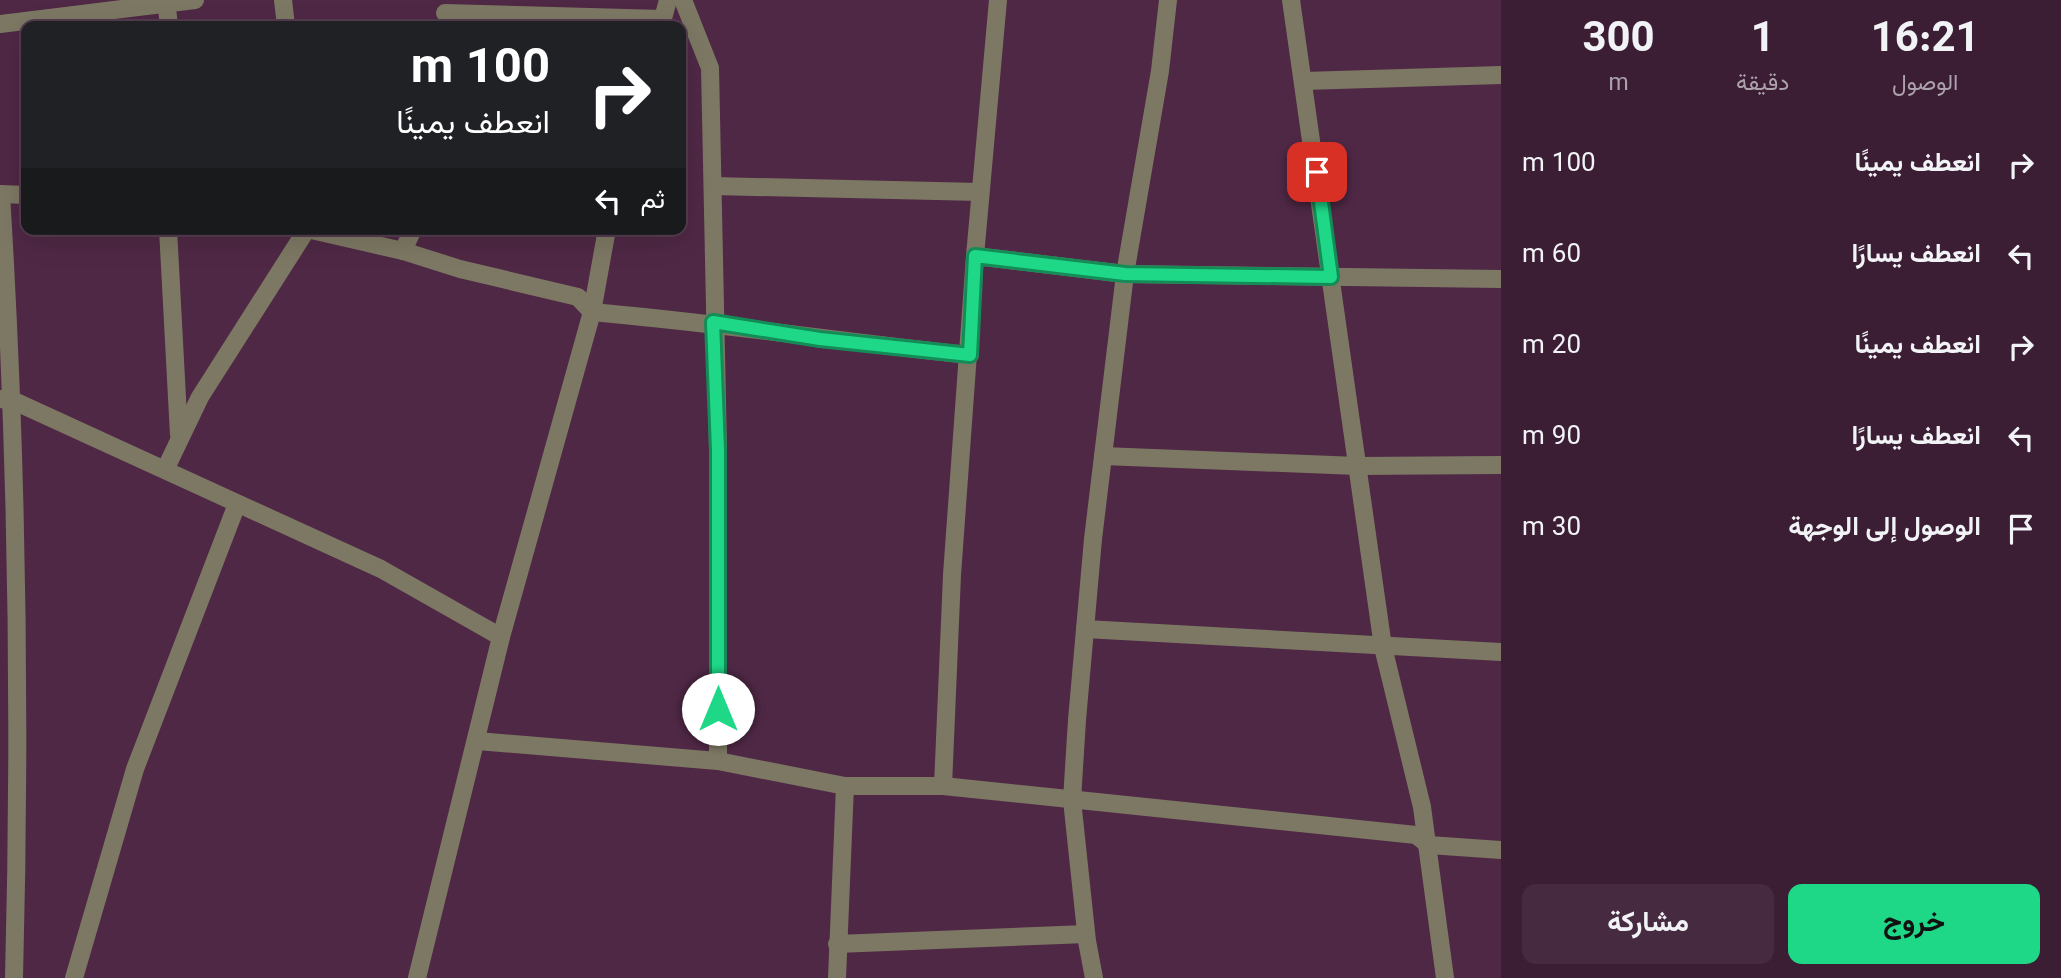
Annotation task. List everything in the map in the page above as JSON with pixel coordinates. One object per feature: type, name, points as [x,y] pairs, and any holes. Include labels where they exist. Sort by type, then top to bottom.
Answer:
[{"type":"street","points":[[24,21],[195,0]]},
{"type":"street","points":[[283,0],[285,21]]},
{"type":"street","points":[[663,21],[668,0]]},
{"type":"street","points":[[683,0],[710,68],[713,322],[718,450],[719,761]]},
{"type":"street","points":[[943,786],[952,575],[980,192],[998,0]]},
{"type":"street","points":[[1094,978],[1086,933],[1072,800],[1085,629],[1103,456],[1125,274],[1160,71],[1168,0]]},
{"type":"street","points":[[1291,0],[1383,648],[1429,845],[1445,978]]},
{"type":"street","points":[[166,3],[168,21]]},
{"type":"street","points":[[445,13],[619,21]]},
{"type":"street","points":[[0,24],[21,21]]},
{"type":"street","points":[[1304,81],[1501,75]]},
{"type":"street","points":[[713,186],[980,192]]},
{"type":"street","points":[[14,978],[19,798],[8,581],[7,400],[1,194],[21,195]]},
{"type":"street","points":[[168,235],[180,436]]},
{"type":"street","points":[[165,470],[180,436],[251,313],[303,235]]},
{"type":"street","points":[[333,235],[403,251],[460,269],[578,296],[592,312],[713,322],[820,339],[970,355]]},
{"type":"street","points":[[403,251],[410,235]]},
{"type":"street","points":[[417,978],[501,637],[592,312],[606,235]]},
{"type":"street","points":[[975,256],[1125,274],[1501,279]]},
{"type":"street","points":[[7,400],[381,569],[501,637]]},
{"type":"street","points":[[1103,456],[1357,466],[1501,466]]},
{"type":"street","points":[[74,978],[135,769],[237,504]]},
{"type":"street","points":[[1085,629],[1383,648],[1501,652]]},
{"type":"street","points":[[477,741],[719,761],[845,786],[943,786],[1416,835],[1429,845],[1501,850]]},
{"type":"street","points":[[837,978],[845,786]]},
{"type":"street","points":[[0,797],[19,798]]},
{"type":"street","points":[[837,944],[1086,933]]},
{"type":"route","points":[[718,709],[718,450],[713,322],[820,339],[970,355],[975,256],[1125,274],[1331,277],[1317,172]]}]
